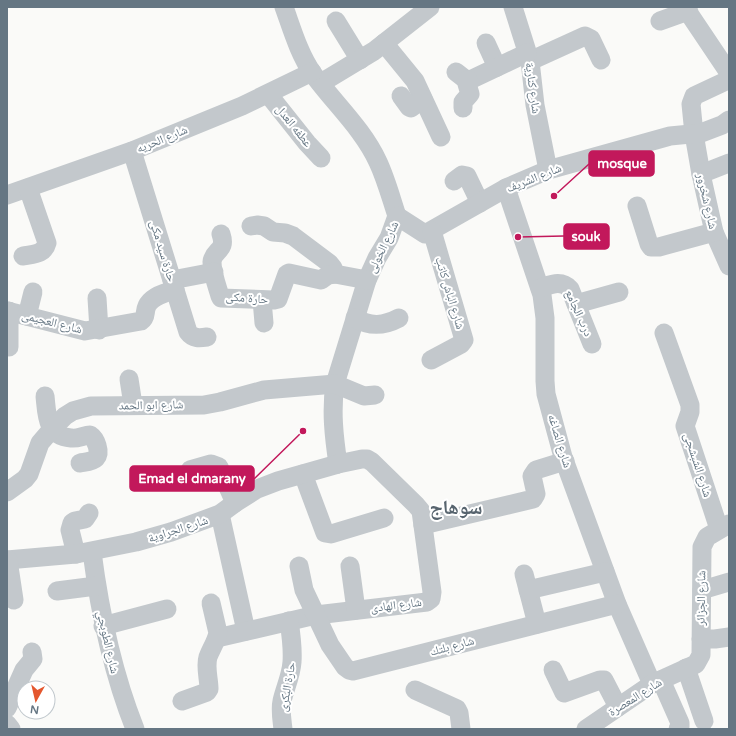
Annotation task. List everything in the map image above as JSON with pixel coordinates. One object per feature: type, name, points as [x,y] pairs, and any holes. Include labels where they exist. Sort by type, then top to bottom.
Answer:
[{"type":"street","name":"شارع الخولى","points":[[284,7],[303,57],[316,78],[349,117],[378,161],[397,216],[389,238],[376,258],[367,280],[336,384],[333,401],[333,418],[338,464]]},
{"type":"street","name":"شارع الحريه","points":[[7,196],[132,151],[268,94],[316,78],[360,60],[430,7]]},
{"type":"street","name":"شارع كنارية","points":[[513,7],[528,57],[535,105],[548,170]]},
{"type":"street","points":[[660,21],[687,8],[729,73]]},
{"type":"street","points":[[336,21],[360,60]]},
{"type":"street","points":[[462,108],[463,102],[470,94],[467,84],[462,76],[528,57],[585,36],[591,39],[601,60]]},
{"type":"street","points":[[384,43],[415,81],[441,137]]},
{"type":"street","points":[[486,43],[497,67]]},
{"type":"street","name":"شارع شخرور","points":[[729,77],[726,81],[698,94],[692,100],[694,134],[701,174],[714,232],[729,266]]},
{"type":"street","name":"عطفه العدل","points":[[268,94],[307,144],[321,158]]},
{"type":"street","points":[[401,96],[411,108],[424,99]]},
{"type":"street","name":"شارع الشريف","points":[[432,231],[506,188],[548,170],[670,136],[694,134],[711,130],[729,120]]},
{"type":"street","name":"حارة سيد مكى","points":[[132,151],[190,334],[196,338],[207,337]]},
{"type":"street","points":[[701,174],[729,163]]},
{"type":"street","points":[[454,181],[462,175],[468,176],[480,203]]},
{"type":"street","points":[[23,256],[41,252],[46,248],[47,243],[28,188]]},
{"type":"street","name":"شارع الصاغه","points":[[506,188],[540,288],[544,306],[546,318],[546,394],[565,461],[617,604],[680,723],[678,729]]},
{"type":"street","points":[[636,206],[651,247],[659,247],[714,232]]},
{"type":"street","points":[[397,216],[425,234],[432,231]]},
{"type":"street","points":[[251,226],[264,226],[273,232],[285,233],[293,236],[329,263],[335,274]]},
{"type":"street","name":"شارع الباش كاتب","points":[[431,360],[461,344],[464,340],[432,231]]},
{"type":"street","name":"حارة مكى","points":[[221,234],[223,240],[222,245],[214,255],[213,260],[214,272],[221,298],[262,300],[278,299],[287,274],[289,273],[321,280],[328,275],[335,274],[367,280]]},
{"type":"street","points":[[174,285],[214,272]]},
{"type":"street","name":"درب الجامع","points":[[540,288],[559,283],[564,284],[570,289],[592,344]]},
{"type":"street","name":"شارع العجيمى","points":[[8,311],[78,330],[99,330],[141,321],[145,317],[147,305],[174,285]]},
{"type":"street","points":[[27,316],[33,292]]},
{"type":"street","points":[[576,304],[619,292]]},
{"type":"street","points":[[97,298],[99,330]]},
{"type":"street","points":[[262,300],[264,323]]},
{"type":"street","points":[[8,311],[9,347]]},
{"type":"street","points":[[355,318],[363,322],[380,325],[390,323],[399,318]]},
{"type":"street","name":"شارع الشبشجى","points":[[664,333],[690,405],[690,412],[685,426],[724,527]]},
{"type":"street","points":[[129,379],[133,405]]},
{"type":"street","points":[[336,384],[364,396],[374,395]]},
{"type":"street","name":"شارع ابو الحمد","points":[[7,492],[25,479],[29,474],[40,442],[52,428],[65,416],[82,408],[91,406],[204,405],[264,390],[336,384]]},
{"type":"street","points":[[45,396],[49,425],[58,434],[73,438],[90,435],[95,440],[98,453],[97,457],[92,461],[80,463]]},
{"type":"street","name":"شارع الهادى","points":[[217,638],[316,615],[426,602],[431,599],[432,592],[421,511],[416,504],[367,459],[338,464]]},
{"type":"street","points":[[423,525],[533,499],[536,494],[532,476],[536,470],[565,461]]},
{"type":"street","points":[[190,470],[211,464],[219,467],[235,503]]},
{"type":"street","name":"شارع الجراوية","points":[[7,560],[84,553],[136,542],[171,532],[220,514],[257,489],[278,481],[338,464]]},
{"type":"street","points":[[303,474],[324,530],[328,534],[384,518]]},
{"type":"street","name":"شارع الطوبجي","points":[[89,513],[86,519],[75,521],[71,527],[84,553],[96,586],[103,626],[110,654],[120,688],[135,729]]},
{"type":"street","points":[[220,514],[246,631]]},
{"type":"street","name":"شارع الجزائر","points":[[686,668],[696,664],[701,655],[702,547],[707,537],[724,527]]},
{"type":"street","points":[[7,560],[14,600]]},
{"type":"street","points":[[299,566],[304,590],[316,615]]},
{"type":"street","points":[[350,566],[356,610]]},
{"type":"street","points":[[537,624],[526,582],[605,572]]},
{"type":"street","points":[[702,590],[729,582]]},
{"type":"street","points":[[57,591],[96,586]]},
{"type":"street","points":[[182,701],[207,692],[209,689],[207,668],[208,657],[217,638],[218,628],[211,603]]},
{"type":"street","name":"شارع بلتك","points":[[316,615],[330,645],[349,670],[353,671],[617,604]]},
{"type":"street","points":[[103,626],[167,609]]},
{"type":"street","name":"حارة البكرى","points":[[283,729],[281,708],[292,662],[292,645],[289,621]]},
{"type":"street","points":[[701,639],[729,637],[729,642]]},
{"type":"street","points":[[7,708],[24,670],[33,659],[32,652]]},
{"type":"street","points":[[686,668],[704,721]]},
{"type":"street","name":"شارع المعصرة","points":[[586,729],[657,682],[686,668]]},
{"type":"street","points":[[553,670],[564,693],[600,680],[604,680],[618,707]]},
{"type":"street","points":[[415,690],[457,709],[460,713],[462,729]]},
{"type":"street","points":[[7,724],[11,729]]},
{"type":"place","name":"mosque","points":[[554,196]]},
{"type":"place","name":"souk","points":[[518,237]]},
{"type":"place","name":"Emad el dmarany","points":[[303,431]]},
{"type":"district","name":"سوهاج","points":[[456,508]]}]
